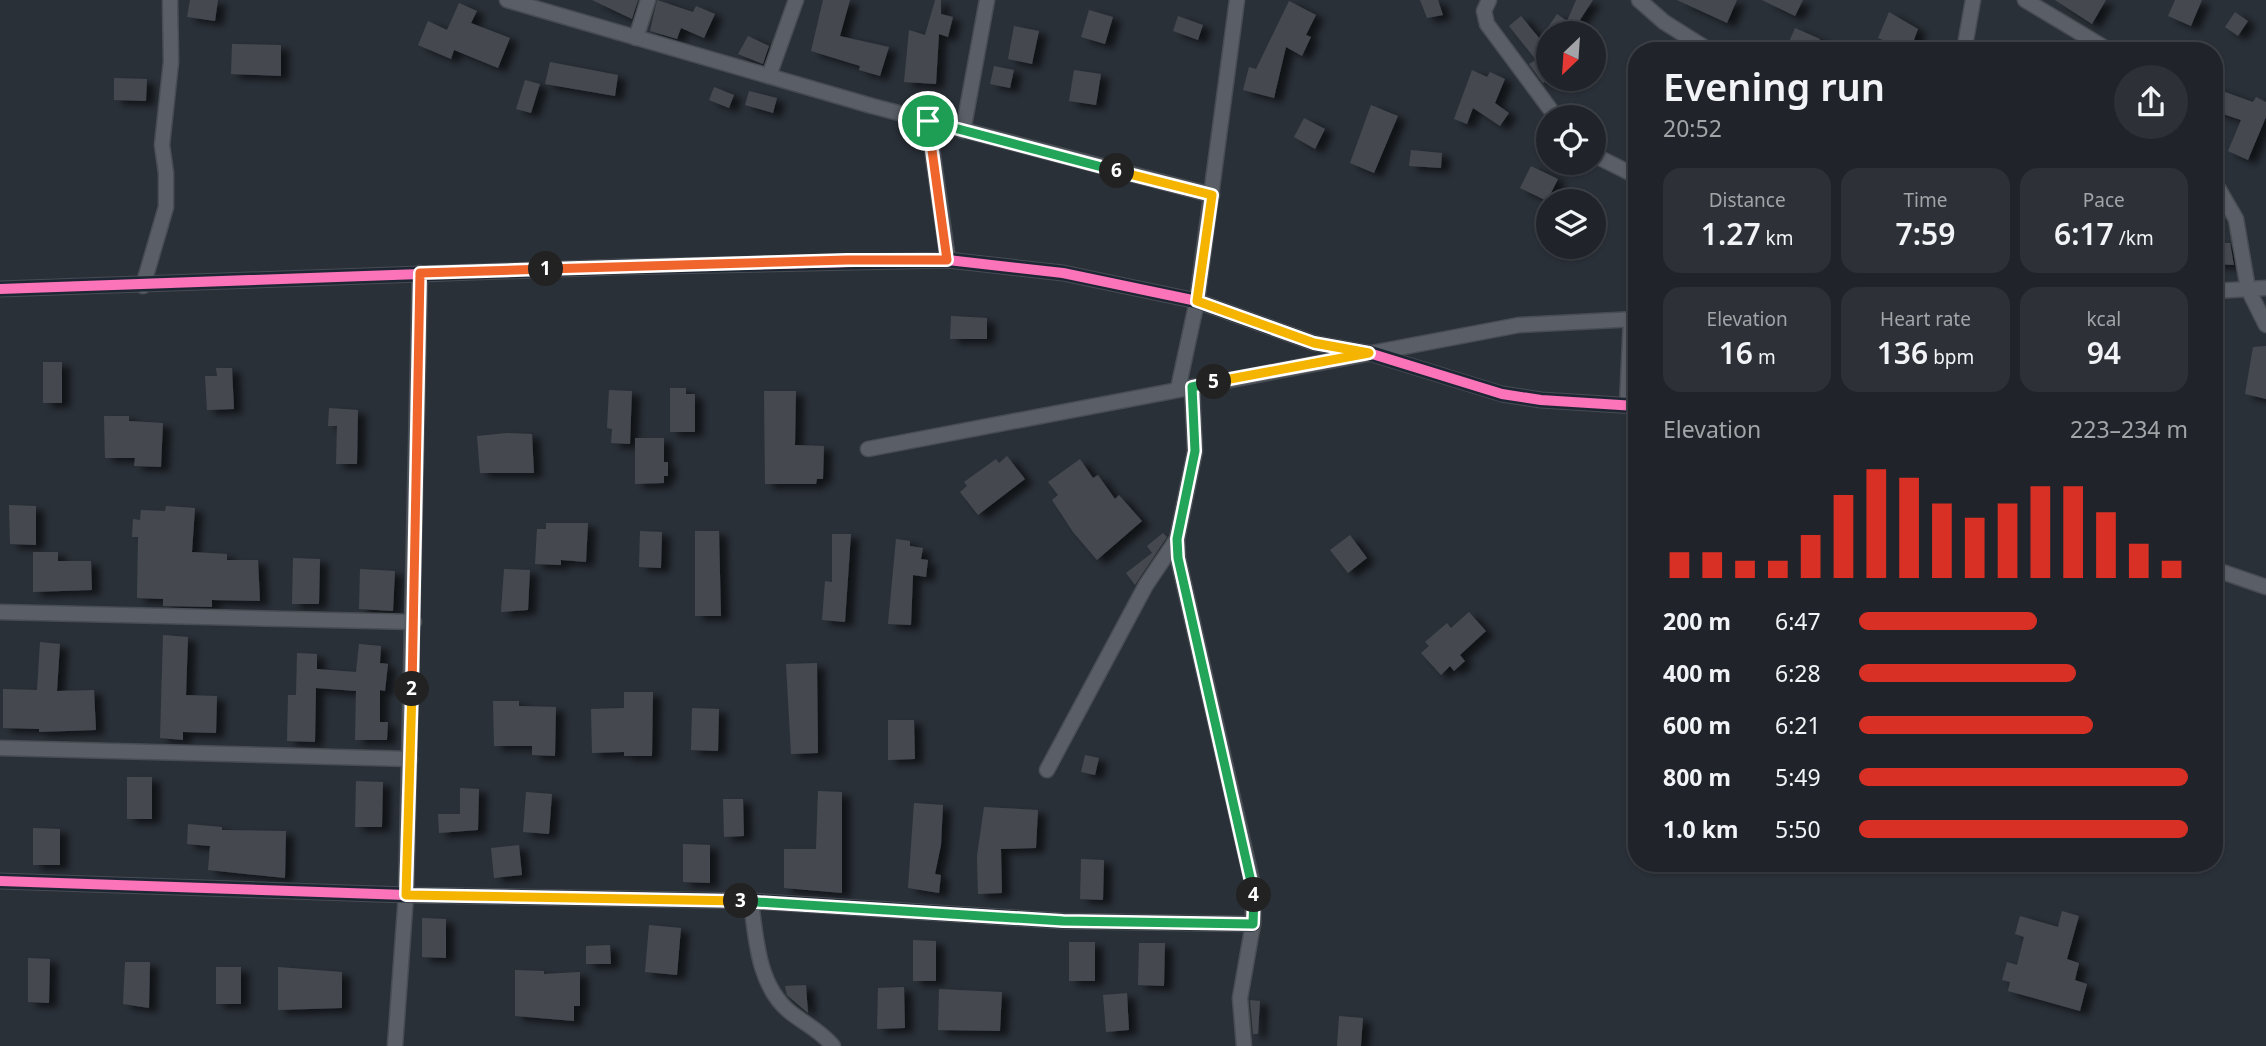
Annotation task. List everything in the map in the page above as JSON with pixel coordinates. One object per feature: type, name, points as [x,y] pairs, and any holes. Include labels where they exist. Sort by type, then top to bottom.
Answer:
[{"type":"street","points":[[143,286],[166,207],[166,173],[162,145],[171,62],[170,0]]},
{"type":"street","points":[[507,0],[963,131],[1212,195]]},
{"type":"street","points":[[636,37],[648,0]]},
{"type":"street","points":[[769,76],[796,0]]},
{"type":"street","points":[[963,131],[987,0]]},
{"type":"street","points":[[1237,0],[1185,388],[1195,451],[1177,539],[1178,558],[1253,886],[1253,924],[1240,998],[1244,1046]]},
{"type":"street","points":[[1489,0],[1484,11],[1487,24],[1547,105]]},
{"type":"street","points":[[1639,0],[1664,22],[1696,42]]},
{"type":"street","points":[[1966,42],[1973,0]]},
{"type":"street","points":[[2025,0],[2095,42]]},
{"type":"street","points":[[928,121],[947,260]]},
{"type":"street","points":[[1606,161],[1628,172]]},
{"type":"street","points":[[2223,197],[2236,219],[2248,289],[2266,326]]},
{"type":"street","points":[[0,289],[143,286],[420,273],[847,260],[947,260],[1063,273],[1197,301],[1314,343],[1369,353],[1502,394],[1541,400],[1628,405]]},
{"type":"street","points":[[395,1046],[406,895],[420,273]]},
{"type":"street","points":[[2223,290],[2266,288]]},
{"type":"street","points":[[868,449],[1519,325],[1628,319]]},
{"type":"street","points":[[1046,771],[1146,585],[1177,539]]},
{"type":"street","points":[[2223,572],[2266,587]]},
{"type":"street","points":[[0,612],[414,622]]},
{"type":"street","points":[[0,748],[410,759]]},
{"type":"street","points":[[0,881],[406,895],[751,901],[1063,921],[1253,924]]},
{"type":"street","points":[[751,901],[763,969],[773,992],[792,1013],[834,1046]]},
{"type":"building","points":[[190,0],[218,0],[215,21],[187,17]]},
{"type":"building","points":[[592,0],[638,0],[632,19]]},
{"type":"building","points":[[657,0],[693,12],[696,6],[715,14],[704,38],[681,28],[677,39],[650,31]]},
{"type":"building","points":[[823,0],[850,0],[840,36],[889,47],[880,76],[859,70],[860,66],[811,51]]},
{"type":"building","points":[[935,0],[941,0],[941,14],[953,17],[948,37],[939,34],[936,84],[904,82],[909,30],[925,35]]},
{"type":"building","points":[[1420,0],[1438,0],[1443,15],[1427,18]]},
{"type":"building","points":[[1576,0],[1593,0],[1579,21],[1567,21]]},
{"type":"building","points":[[1677,0],[1737,0],[1727,23]]},
{"type":"building","points":[[1762,0],[1803,0],[1795,16]]},
{"type":"building","points":[[2055,0],[2106,0],[2092,24]]},
{"type":"building","points":[[2175,0],[2202,0],[2191,26],[2168,16]]},
{"type":"building","points":[[1289,1],[1316,15],[1306,35],[1311,37],[1302,56],[1286,47],[1274,98],[1243,90],[1249,67],[1256,69]]},
{"type":"building","points":[[459,3],[477,11],[471,23],[510,38],[498,68],[454,50],[451,59],[418,45],[428,21],[447,30]]},
{"type":"building","points":[[1089,10],[1113,17],[1105,44],[1081,37]]},
{"type":"building","points":[[1889,12],[1918,29],[1913,42],[1888,42],[1878,38]]},
{"type":"building","points":[[2235,12],[2248,21],[2238,36],[2225,27]]},
{"type":"building","points":[[1557,14],[1567,21],[1552,21]]},
{"type":"building","points":[[1178,16],[1203,25],[1198,40],[1173,31]]},
{"type":"building","points":[[1521,16],[1536,34],[1536,60],[1509,26]]},
{"type":"building","points":[[1014,26],[1039,31],[1032,64],[1008,59]]},
{"type":"building","points":[[1795,28],[1820,39],[1819,42],[1789,42]]},
{"type":"building","points":[[748,36],[769,46],[763,64],[738,54]]},
{"type":"building","points":[[232,44],[281,45],[281,76],[231,74]]},
{"type":"building","points":[[1536,60],[1536,74],[1529,64]]},
{"type":"building","points":[[550,62],[618,75],[615,96],[545,84]]},
{"type":"building","points":[[994,66],[1014,70],[1010,88],[990,84]]},
{"type":"building","points":[[1074,70],[1101,74],[1096,105],[1069,101]]},
{"type":"building","points":[[1472,70],[1487,77],[1490,72],[1505,79],[1495,103],[1509,113],[1500,126],[1473,108],[1467,124],[1454,119]]},
{"type":"building","points":[[114,78],[147,79],[146,101],[114,100]]},
{"type":"building","points":[[525,80],[540,84],[531,113],[516,109]]},
{"type":"building","points":[[714,87],[734,95],[729,108],[709,100]]},
{"type":"building","points":[[749,91],[777,98],[773,113],[745,105]]},
{"type":"building","points":[[2223,91],[2253,102],[2256,97],[2266,102],[2266,117],[2248,160],[2228,151],[2241,120],[2223,114]]},
{"type":"building","points":[[1371,105],[1398,116],[1374,173],[1350,163]]},
{"type":"building","points":[[1304,118],[1325,129],[1315,149],[1294,137]]},
{"type":"building","points":[[1411,150],[1442,153],[1441,168],[1409,166]]},
{"type":"building","points":[[1531,166],[1536,168],[1536,175],[1550,175],[1558,179],[1553,189],[1536,189],[1536,196],[1520,188]]},
{"type":"building","points":[[2223,243],[2230,243],[2234,265],[2223,264]]},
{"type":"building","points":[[951,316],[987,318],[987,339],[950,339]]},
{"type":"building","points":[[2266,346],[2266,399],[2245,394],[2253,347]]},
{"type":"building","points":[[43,362],[62,362],[62,403],[43,403]]},
{"type":"building","points":[[216,368],[232,368],[234,409],[207,410],[205,376],[217,376]]},
{"type":"building","points":[[670,388],[686,388],[686,394],[695,394],[695,432],[670,432]]},
{"type":"building","points":[[609,390],[632,391],[630,444],[611,443],[612,429],[607,428]]},
{"type":"building","points":[[764,391],[796,391],[795,445],[824,446],[823,479],[817,479],[816,484],[765,484]]},
{"type":"building","points":[[329,408],[358,410],[357,464],[336,464],[337,426],[328,426]]},
{"type":"building","points":[[104,416],[129,416],[129,421],[163,423],[161,467],[134,466],[135,458],[105,458]]},
{"type":"building","points":[[532,434],[534,473],[480,473],[477,436]]},
{"type":"building","points":[[635,438],[664,438],[664,462],[668,462],[668,476],[664,476],[664,483],[635,484]]},
{"type":"building","points":[[1007,456],[1025,479],[978,515],[960,492],[967,486],[964,482],[996,459],[999,463]]},
{"type":"building","points":[[1080,459],[1093,478],[1098,475],[1115,499],[1119,495],[1142,521],[1097,560],[1073,532],[1052,500],[1058,495],[1048,482]]},
{"type":"building","points":[[9,505],[36,506],[36,545],[10,544]]},
{"type":"building","points":[[166,506],[195,508],[192,552],[227,554],[227,560],[258,560],[260,601],[212,600],[212,607],[163,606],[163,599],[137,598],[138,537],[132,537],[133,519],[140,520],[141,510],[165,511]]},
{"type":"building","points":[[546,523],[588,523],[586,562],[561,560],[561,565],[535,564],[537,529],[546,529]]},
{"type":"building","points":[[640,531],[662,532],[661,568],[639,567]]},
{"type":"building","points":[[695,531],[719,531],[721,616],[695,616]]},
{"type":"building","points":[[1163,533],[1167,537],[1135,585],[1126,573],[1152,553],[1147,546]]},
{"type":"building","points":[[832,534],[851,534],[845,622],[822,620],[825,581],[832,582]]},
{"type":"building","points":[[1350,535],[1367,558],[1348,573],[1330,550]]},
{"type":"building","points":[[896,539],[910,541],[910,546],[923,548],[921,559],[928,560],[926,577],[913,575],[911,625],[888,624]]},
{"type":"building","points":[[33,552],[58,552],[58,561],[91,561],[92,590],[33,592]]},
{"type":"building","points":[[293,558],[320,559],[319,604],[292,604]]},
{"type":"building","points":[[360,569],[395,571],[393,611],[359,609]]},
{"type":"building","points":[[504,569],[530,570],[528,610],[501,612]]},
{"type":"building","points":[[1469,612],[1486,631],[1460,655],[1465,661],[1454,671],[1450,666],[1441,675],[1421,653],[1429,646],[1425,642],[1447,623],[1451,628]]},
{"type":"building","points":[[163,635],[188,637],[186,695],[217,696],[216,733],[183,732],[183,740],[160,738]]},
{"type":"building","points":[[40,642],[60,644],[57,691],[94,690],[96,730],[39,732],[39,729],[3,728],[3,689],[37,690]]},
{"type":"building","points":[[359,644],[381,646],[380,663],[388,664],[385,691],[380,690],[380,722],[388,722],[387,740],[355,740],[356,691],[316,688],[315,742],[287,741],[288,695],[296,695],[297,653],[317,654],[317,669],[356,672]]},
{"type":"building","points":[[817,663],[818,753],[791,754],[786,664]]},
{"type":"building","points":[[624,692],[653,692],[652,756],[624,756],[624,752],[592,753],[591,709],[624,708]]},
{"type":"building","points":[[493,701],[519,701],[519,706],[556,707],[555,756],[532,755],[532,746],[494,746]]},
{"type":"building","points":[[692,708],[719,709],[718,751],[691,750]]},
{"type":"building","points":[[888,720],[914,720],[915,759],[888,760]]},
{"type":"building","points":[[1085,755],[1099,758],[1095,775],[1081,772]]},
{"type":"building","points":[[127,777],[152,777],[152,819],[127,819]]},
{"type":"building","points":[[356,781],[383,782],[382,827],[355,827]]},
{"type":"building","points":[[460,788],[479,789],[478,830],[439,833],[438,814],[460,814]]},
{"type":"building","points":[[818,791],[842,792],[842,893],[784,888],[784,849],[816,849]]},
{"type":"building","points":[[526,792],[552,794],[549,834],[523,832]]},
{"type":"building","points":[[723,799],[743,799],[744,836],[724,837]]},
{"type":"building","points":[[914,803],[943,805],[941,845],[935,874],[941,875],[939,893],[908,888]]},
{"type":"building","points":[[984,807],[1038,810],[1036,848],[1001,849],[1002,893],[978,894],[977,856]]},
{"type":"building","points":[[188,824],[222,827],[222,830],[286,831],[285,878],[208,870],[210,846],[187,844]]},
{"type":"building","points":[[33,828],[60,829],[60,865],[33,865]]},
{"type":"building","points":[[683,844],[710,845],[710,883],[683,882]]},
{"type":"building","points":[[519,845],[522,875],[494,878],[491,848]]},
{"type":"building","points":[[1081,859],[1104,860],[1103,900],[1080,899]]},
{"type":"building","points":[[2062,911],[2079,916],[2067,959],[2079,963],[2075,980],[2087,984],[2080,1011],[2008,991],[2010,982],[2002,980],[2007,962],[2017,965],[2024,937],[2015,934],[2020,916],[2058,927]]},
{"type":"building","points":[[422,918],[446,919],[446,958],[422,957]]},
{"type":"building","points":[[649,925],[681,928],[677,975],[645,972]]},
{"type":"building","points":[[913,940],[936,941],[936,981],[913,981]]},
{"type":"building","points":[[1069,942],[1095,942],[1095,981],[1069,981]]},
{"type":"building","points":[[1139,943],[1165,943],[1164,986],[1138,985]]},
{"type":"building","points":[[610,945],[611,964],[586,964],[586,946]]},
{"type":"building","points":[[28,958],[50,959],[49,1003],[28,1002]]},
{"type":"building","points":[[125,962],[150,962],[149,1008],[123,1004]]},
{"type":"building","points":[[216,967],[241,967],[241,1004],[216,1004]]},
{"type":"building","points":[[278,967],[342,972],[342,1008],[278,1010]]},
{"type":"building","points":[[515,970],[544,971],[544,974],[580,972],[580,1006],[574,1006],[574,1021],[515,1016]]},
{"type":"building","points":[[806,985],[808,1013],[787,995],[785,986]]},
{"type":"building","points":[[904,987],[905,1028],[877,1029],[878,988]]},
{"type":"building","points":[[939,989],[1002,992],[1000,1031],[938,1030]]},
{"type":"building","points":[[1127,993],[1129,1030],[1106,1032],[1103,995]]},
{"type":"building","points":[[1250,1000],[1260,1001],[1258,1034],[1253,1034]]},
{"type":"building","points":[[1339,1016],[1363,1018],[1361,1046],[1337,1046]]},
{"type":"cycle path","points":[[0,289],[617,267],[948,260],[1063,273],[1197,301],[1314,343],[1369,353],[1502,394],[1541,400],[1628,405]]},
{"type":"cycle path","points":[[0,881],[406,895],[751,901],[1063,921],[1253,924]]},
{"type":"route","points":[[928,121],[1212,195],[1197,301],[1314,343],[1369,353],[1192,387],[1195,451],[1177,539],[1178,558],[1253,886],[1253,924],[1063,921],[751,901],[406,895],[420,273],[847,260],[947,260],[928,121]]}]
